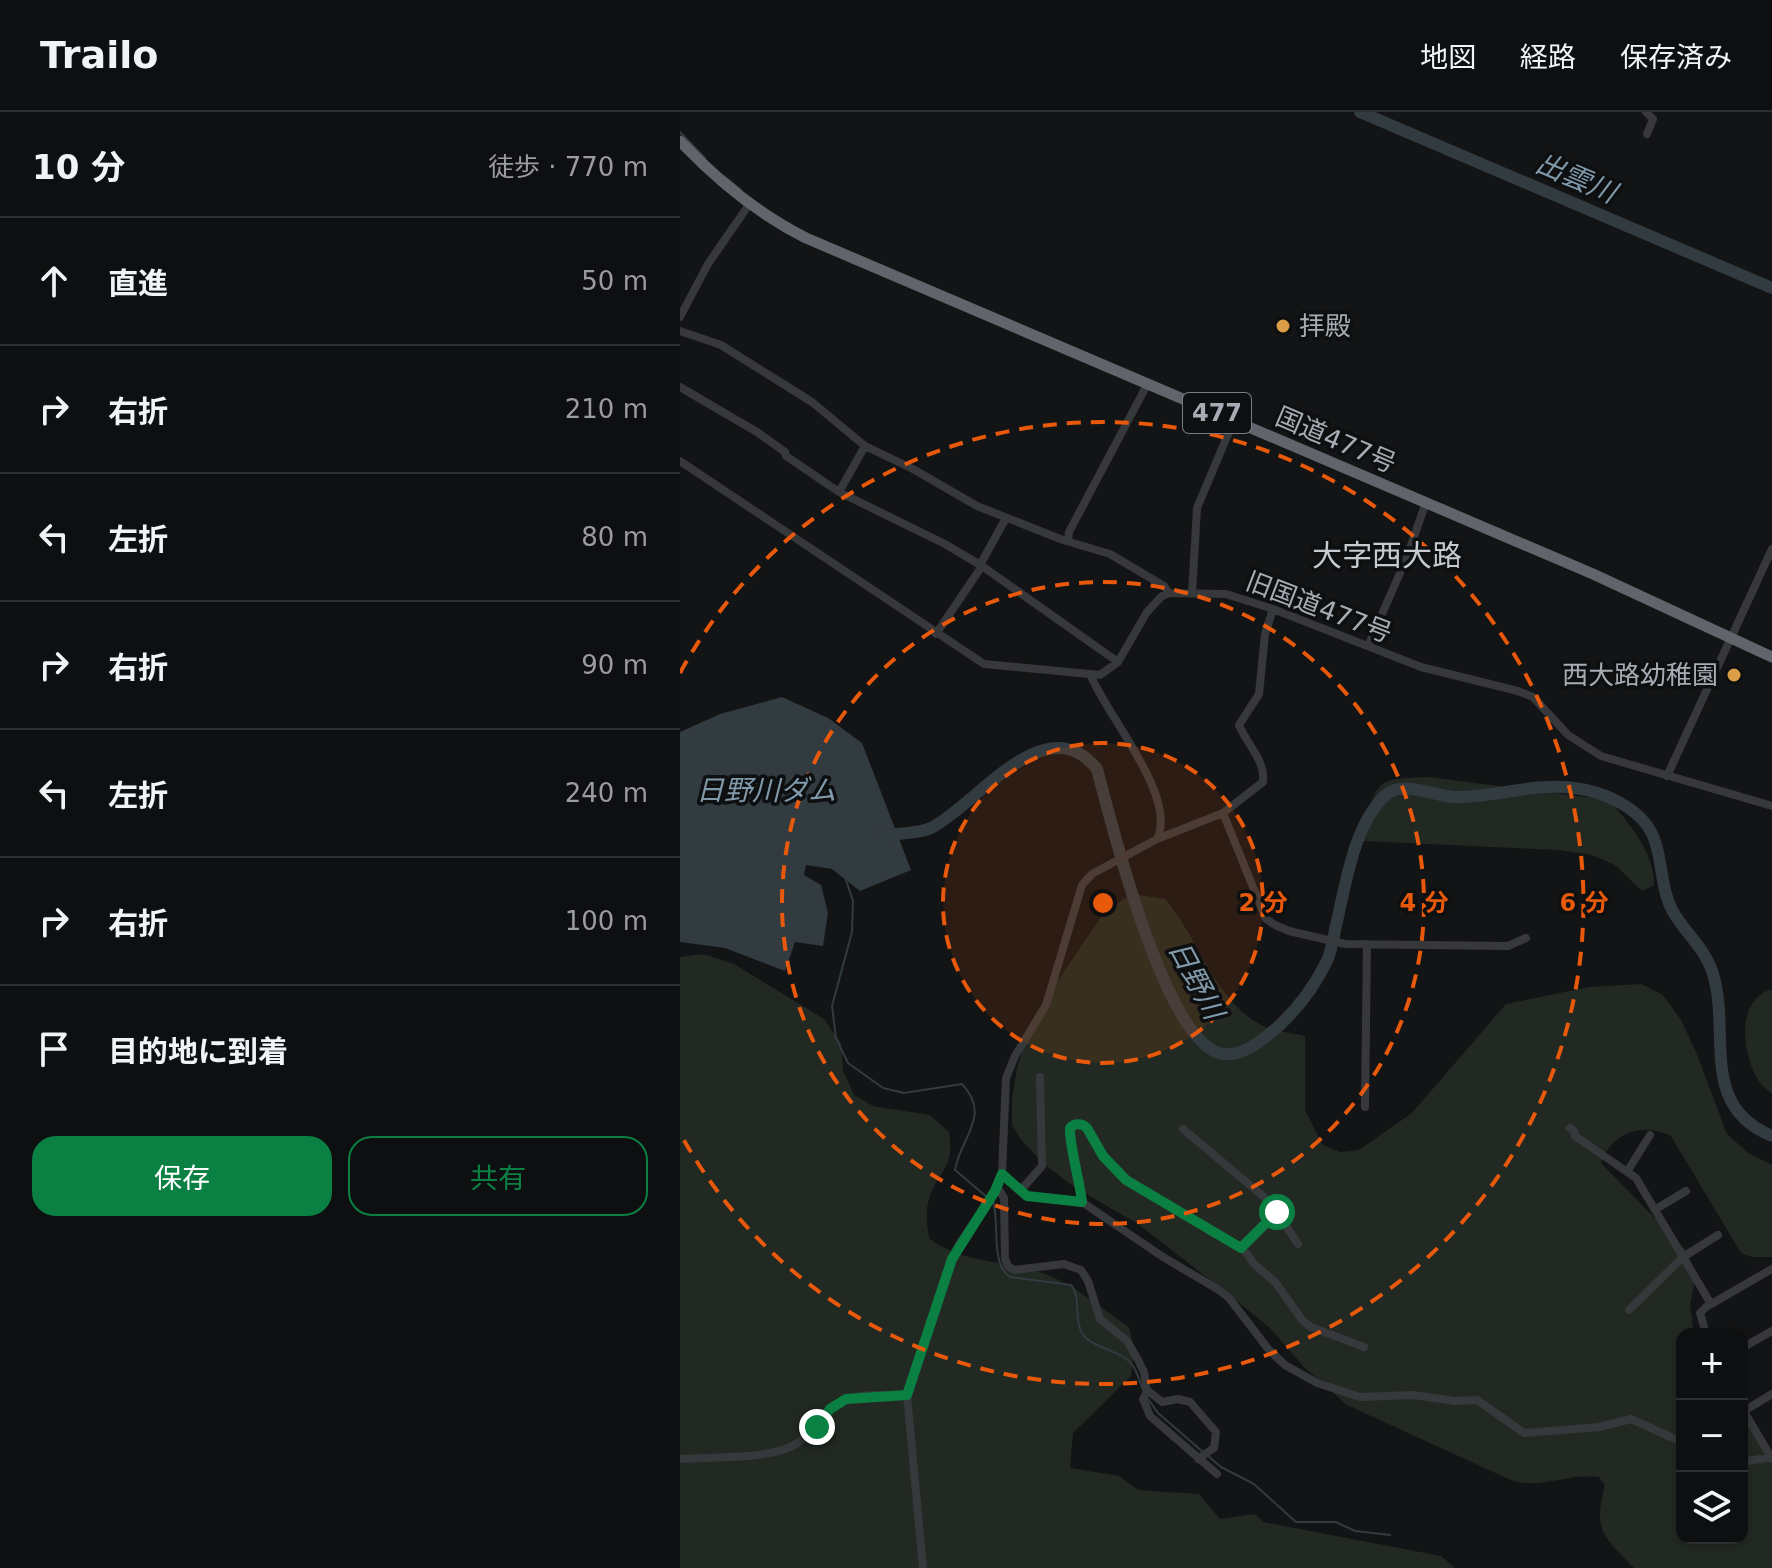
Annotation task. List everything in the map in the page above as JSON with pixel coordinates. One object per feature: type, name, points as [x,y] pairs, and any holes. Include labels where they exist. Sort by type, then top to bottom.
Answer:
[{"type":"highway","name":"国道477号","points":[[680,141],[707,169],[750,203],[806,238],[1593,574],[1772,657]]},
{"type":"street","points":[[1646,112],[1653,119],[1647,134]]},
{"type":"street","points":[[680,317],[708,264],[750,203]]},
{"type":"street","points":[[680,331],[721,345],[779,381],[812,402],[865,446],[977,506],[1110,554],[1164,586],[1169,593],[1147,612],[1118,662],[1107,671],[1091,676],[984,664],[681,463]]},
{"type":"street","points":[[1068,541],[1069,532],[1148,383]]},
{"type":"street","points":[[680,387],[757,432],[839,492],[981,565],[1118,662]]},
{"type":"street","points":[[1192,594],[1197,508],[1234,420]]},
{"type":"street","points":[[839,492],[865,446]]},
{"type":"street","points":[[1368,646],[1407,557],[1426,502]]},
{"type":"street","points":[[936,634],[981,565],[1006,518]]},
{"type":"street","points":[[1667,776],[1772,549]]},
{"type":"street","name":"旧国道477号","points":[[1169,593],[1226,594],[1273,609],[1421,667],[1479,680],[1533,697],[1556,724],[1586,747],[1612,760],[1772,806]]},
{"type":"street","points":[[923,1568],[907,1395],[952,1259],[1002,1174],[1006,1078],[1015,1056],[1046,1005],[1082,885],[1100,870],[1157,839],[1223,813],[1264,779],[1255,753],[1239,725],[1259,694],[1265,634],[1273,609]]},
{"type":"street","points":[[1091,676],[1146,771],[1160,817],[1157,839]]},
{"type":"street","points":[[1223,813],[1266,919],[1289,931],[1345,944],[1508,946],[1526,938]]},
{"type":"street","points":[[1365,1107],[1367,944]]},
{"type":"street","points":[[1020,1191],[1042,1166],[1040,1077]]},
{"type":"street","points":[[1082,1202],[1069,1133],[1072,1126],[1081,1124],[1089,1130],[1103,1156],[1126,1180],[1241,1248],[1276,1283],[1302,1320],[1311,1327],[1364,1347]]},
{"type":"street","points":[[1570,1128],[1575,1136],[1636,1178],[1711,1304]]},
{"type":"street","points":[[1183,1129],[1270,1202],[1298,1244]]},
{"type":"street","points":[[1627,1172],[1650,1135]]},
{"type":"street","points":[[1002,1174],[1027,1196],[1082,1202],[1163,1257],[1219,1290],[1229,1298],[1254,1334],[1285,1365],[1331,1388],[1360,1397],[1413,1395],[1455,1401],[1473,1399],[1524,1433],[1599,1427],[1631,1419],[1676,1439]]},
{"type":"street","points":[[996,1188],[1004,1198],[1005,1259],[1008,1266],[1014,1270],[1042,1264],[1064,1264],[1081,1270],[1088,1281],[1100,1319],[1127,1341],[1144,1372],[1150,1416],[1204,1456],[1217,1474]]},
{"type":"street","points":[[1656,1209],[1686,1191]]},
{"type":"street","points":[[1241,1248],[1277,1212]]},
{"type":"street","points":[[1629,1310],[1683,1257],[1718,1235]]},
{"type":"street","points":[[1704,1328],[1700,1313],[1772,1269]]},
{"type":"street","points":[[1748,1345],[1772,1331]]},
{"type":"street","points":[[1146,1394],[1162,1402],[1184,1400],[1194,1406],[1216,1432],[1217,1442],[1204,1456]]},
{"type":"street","points":[[1748,1406],[1772,1394]]},
{"type":"street","points":[[680,1459],[783,1450],[812,1433],[830,1409],[842,1401],[858,1397],[907,1395]]},
{"type":"street","points":[[1748,1417],[1772,1458],[1748,1461]]},
{"type":"shaded area","points":[[1428,777],[1609,800],[1645,850],[1654,885],[1642,891],[1615,865],[1592,855],[1559,850],[1364,841],[1360,829],[1381,785],[1397,779]]},
{"type":"shaded area","points":[[1132,894],[1165,899],[1234,1004],[1268,1028],[1305,1036],[1305,1110],[1323,1145],[1340,1152],[1359,1150],[1412,1113],[1506,1004],[1589,987],[1641,984],[1663,995],[1681,1020],[1696,1052],[1727,1134],[1748,1153],[1772,1165],[1772,1257],[1752,1257],[1741,1253],[1671,1136],[1650,1130],[1630,1133],[1613,1144],[1601,1163],[1686,1250],[1696,1274],[1690,1305],[1693,1328],[1676,1328],[1676,1544],[1748,1544],[1748,1425],[1772,1453],[1772,1568],[1634,1568],[1603,1532],[1600,1513],[1605,1485],[1599,1477],[1534,1483],[1513,1481],[1347,1405],[1304,1367],[1271,1329],[1232,1297],[1138,1224],[1076,1188],[1045,1165],[1022,1141],[1012,1125],[1017,1068],[1034,1016],[1105,911]]},
{"type":"shaded area","points":[[703,954],[734,964],[824,1019],[841,1043],[843,1070],[854,1095],[873,1106],[930,1115],[949,1132],[948,1162],[928,1204],[929,1238],[956,1253],[1030,1269],[1056,1278],[1129,1327],[1134,1349],[1131,1376],[1073,1433],[1070,1468],[1119,1476],[1138,1490],[1199,1494],[1220,1519],[1255,1514],[1263,1522],[1441,1556],[1455,1568],[680,1568],[680,957]]},
{"type":"shaded area","points":[[1772,990],[1772,1094],[1759,1082],[1753,1069],[1745,1030],[1751,1006]]},
{"type":"water","name":"日野川ダム","points":[[782,697],[828,718],[862,743],[911,870],[860,891],[832,869],[806,865],[804,875],[821,885],[828,913],[823,946],[795,942],[785,971],[725,948],[680,942],[680,732],[720,714]]},
{"type":"waterway","name":"出雲川","points":[[1360,112],[1772,288]]},
{"type":"waterway","points":[[680,132],[705,158]]},
{"type":"waterway","points":[[724,176],[741,190]]},
{"type":"waterway","name":"日野川","points":[[882,836],[931,828],[990,782],[1034,753],[1056,748],[1077,752],[1097,769],[1142,923],[1177,1006],[1196,1036],[1216,1052],[1228,1054],[1247,1049],[1273,1031],[1300,1004],[1314,983],[1330,954],[1358,840],[1375,807],[1386,795],[1410,789],[1469,797],[1559,787],[1609,797],[1640,817],[1653,836],[1668,901],[1713,974],[1718,996],[1726,1087],[1734,1106],[1749,1123],[1772,1136]]},
{"type":"waterway","points":[[845,877],[853,901],[852,932],[832,1006],[836,1038],[848,1063],[883,1088],[904,1093],[962,1084],[971,1096],[974,1117],[955,1170],[988,1198]]},
{"type":"waterway","points":[[993,1201],[998,1253],[1004,1271],[1010,1277],[1071,1285],[1076,1296],[1082,1333],[1091,1342],[1130,1362],[1143,1390]]},
{"type":"waterway","points":[[1148,1399],[1158,1413],[1203,1452]]},
{"type":"waterway","points":[[1208,1456],[1221,1467],[1254,1484],[1296,1522],[1336,1522],[1355,1531],[1390,1535]]},
{"type":"place","name":"拝殿","points":[[1283,326]]},
{"type":"place","name":"西大路幼稚園","points":[[1734,675]]},
{"type":"district","name":"大字西大路","points":[[1387,555]]},
{"type":"route","points":[[817,1427],[830,1409],[846,1399],[907,1395],[952,1259],[995,1191],[1002,1174],[1027,1196],[1082,1202],[1070,1138],[1070,1128],[1074,1125],[1083,1125],[1089,1130],[1115,1172],[1241,1248],[1277,1212]]}]
